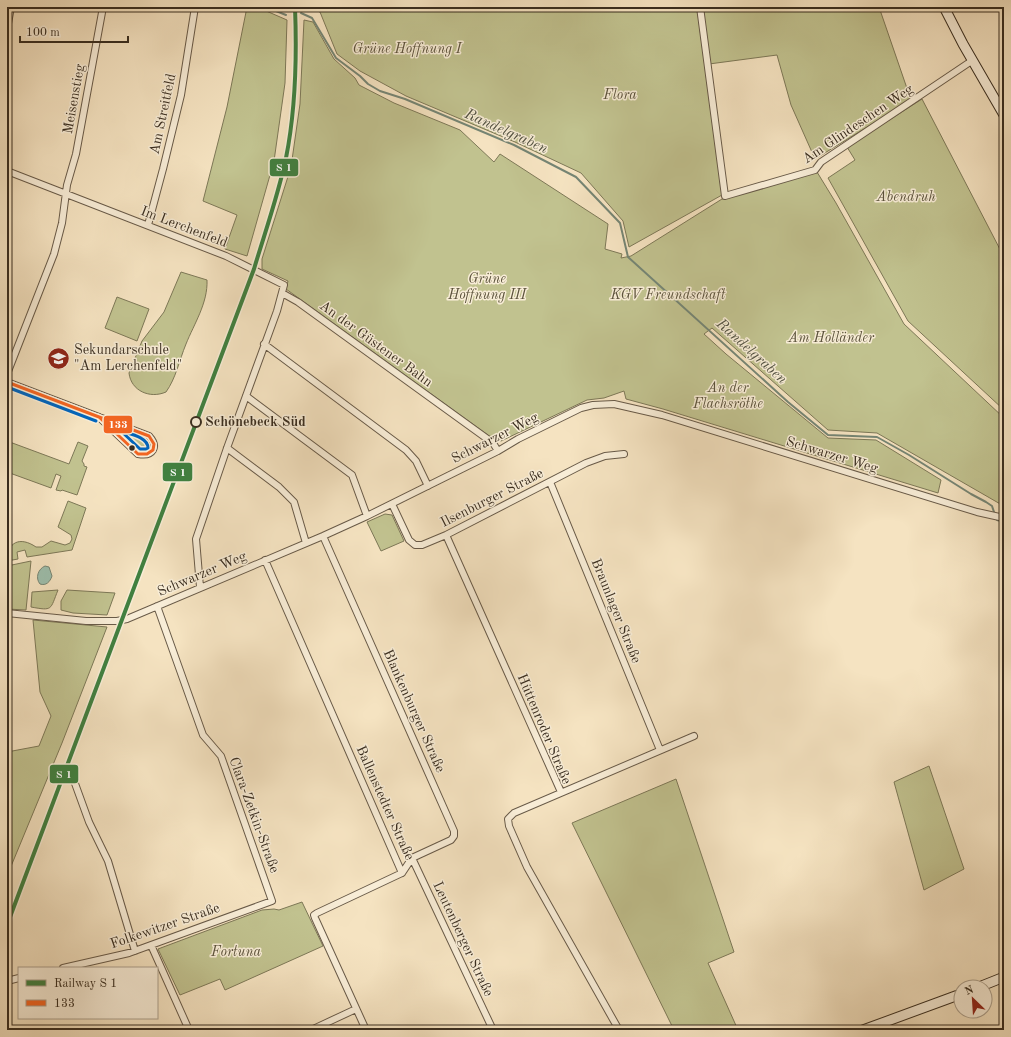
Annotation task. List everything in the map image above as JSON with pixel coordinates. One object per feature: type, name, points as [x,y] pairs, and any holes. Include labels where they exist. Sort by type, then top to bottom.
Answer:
[{"type":"street","points":[[7,29],[11,7]]},
{"type":"street","name":"Meisenstieg","points":[[7,374],[51,263],[62,223],[66,194],[76,154],[104,7]]},
{"type":"street","name":"Am Streitfeld","points":[[148,225],[181,95],[195,7]]},
{"type":"street","name":"Am Glindeschen Weg","points":[[700,7],[725,196],[815,170],[821,162],[973,60]]},
{"type":"street","points":[[944,7],[1004,115]]},
{"type":"street","name":"Im Lerchenfeld","points":[[7,171],[148,225],[238,262],[284,285],[282,292]]},
{"type":"street","points":[[200,587],[196,539],[227,448],[277,311],[282,292]]},
{"type":"street","name":"An der Güstener Bahn","points":[[282,292],[481,434],[493,443],[498,451]]},
{"type":"street","points":[[264,344],[406,450],[416,461],[428,486]]},
{"type":"street","points":[[7,382],[149,436],[153,440],[153,451],[146,455],[138,454],[99,417]]},
{"type":"street","points":[[246,396],[348,472],[354,479],[367,516]]},
{"type":"street","name":"Schwarzer Weg","points":[[7,613],[86,621],[117,620],[131,617],[324,536],[392,504],[581,408],[593,405],[614,404],[662,415],[947,503],[1002,517]]},
{"type":"street","points":[[227,448],[279,487],[294,502],[306,543]]},
{"type":"street","name":"Ilsenburger Straße","points":[[392,504],[409,540],[415,545],[426,544],[592,461],[605,456],[624,454]]},
{"type":"street","name":"Braunlager Straße","points":[[550,482],[660,750]]},
{"type":"street","name":"Hüttenroder Straße","points":[[446,535],[561,792],[514,813],[508,822],[527,867],[619,1030]]},
{"type":"street","name":"Blankenburger Straße","points":[[324,536],[454,831],[454,836],[451,840],[412,858]]},
{"type":"street","name":"Ballenstedter Straße","points":[[265,560],[402,873],[314,915],[366,1030]]},
{"type":"street","name":"Clara-Zetkin-Straße","points":[[157,606],[202,735],[221,756],[272,901]]},
{"type":"street","points":[[561,792],[694,736]]},
{"type":"street","points":[[73,778],[89,822],[108,861],[135,951]]},
{"type":"street","points":[[402,873],[412,858]]},
{"type":"street","name":"Leutenberger Straße","points":[[412,858],[492,1030]]},
{"type":"street","name":"Folkewitzer Straße","points":[[67,967],[135,951],[272,901]]},
{"type":"street","points":[[151,945],[189,1030]]},
{"type":"street","points":[[7,981],[18,978]]},
{"type":"street","points":[[993,982],[1004,978]]},
{"type":"street","points":[[863,1030],[953,997]]},
{"type":"street","points":[[311,1030],[356,1009]]},
{"type":"green space","points":[[247,7],[257,7],[287,20],[285,83],[274,161],[247,256],[225,249],[237,215],[203,201],[227,107]]},
{"type":"green space","name":"Flora","points":[[305,7],[697,7],[722,195],[629,247],[623,221],[581,173],[515,142],[406,96],[360,71],[337,54],[320,12]]},
{"type":"green space","points":[[702,7],[879,7],[911,100],[815,159],[791,105],[777,55],[709,64]]},
{"type":"green space","points":[[304,20],[313,22],[334,59],[355,78],[359,85],[394,103],[460,130],[494,162],[500,154],[608,224],[605,249],[622,254],[621,258],[631,256],[722,199],[817,172],[904,324],[1004,418],[1004,502],[1002,505],[877,433],[828,430],[712,328],[704,334],[828,438],[876,440],[941,480],[938,493],[626,399],[624,391],[604,398],[587,400],[501,441],[492,438],[286,289],[288,281],[262,269],[262,259],[291,167],[300,104]]},
{"type":"green space","name":"Abendruh","points":[[922,99],[1004,257],[1004,410],[908,321],[828,178],[855,160],[847,147]]},
{"type":"green space","points":[[181,272],[207,280],[207,289],[203,305],[186,344],[175,375],[166,392],[154,395],[148,394],[137,389],[133,385],[129,373],[142,341],[164,312]]},
{"type":"green space","points":[[117,297],[149,309],[137,341],[105,328]]},
{"type":"green space","points":[[133,435],[147,442],[149,444],[148,447],[143,451],[137,448],[130,439]]},
{"type":"green space","points":[[7,441],[69,464],[78,442],[88,446],[82,461],[84,466],[87,467],[77,495],[62,490],[56,490],[61,476],[56,474],[51,488],[7,472]]},
{"type":"green space","points":[[68,501],[86,508],[72,550],[27,557],[25,550],[17,552],[18,559],[7,561],[9,549],[16,543],[25,542],[36,547],[42,547],[51,541],[65,545],[70,543],[72,539],[71,535],[58,527]]},
{"type":"green space","points":[[385,514],[392,515],[404,541],[381,551],[367,522]]},
{"type":"green space","points":[[31,561],[26,610],[7,609],[7,566]]},
{"type":"green space","points":[[58,590],[54,602],[50,608],[43,609],[31,607],[32,592]]},
{"type":"green space","points":[[67,590],[115,593],[107,615],[73,613],[61,610],[61,601]]},
{"type":"green space","points":[[33,620],[107,627],[62,743],[7,876],[7,752],[39,746],[51,716],[40,692]]},
{"type":"green space","points":[[929,766],[964,869],[924,890],[894,782]]},
{"type":"green space","points":[[676,779],[734,952],[708,963],[738,1030],[674,1030],[572,823]]},
{"type":"green space","name":"Fortuna","points":[[302,902],[323,946],[225,990],[220,979],[180,995],[158,949],[262,910],[279,910]]},
{"type":"shaded area","points":[[45,566],[49,567],[52,576],[48,583],[40,584],[38,582],[38,574]]},
{"type":"waterway","name":"Randelgraben","points":[[266,7],[286,15]]},
{"type":"waterway","name":"Randelgraben","points":[[301,13],[312,18],[336,58],[368,84],[380,91],[405,99],[514,145],[576,177],[620,223],[628,257],[788,402],[828,435],[877,437],[986,502],[992,506],[995,515]]},
{"type":"waterway","name":"Randelgraben","points":[[997,519],[1004,522]]},
{"type":"transit line","points":[[7,925],[254,269],[279,186],[286,158],[292,120],[295,83],[295,7]]},
{"type":"transit line","name":"133","points":[[7,382],[149,436],[154,444],[153,450],[147,454],[138,454],[99,417]]},
{"type":"transit line","points":[[7,387],[96,421]]},
{"type":"transit line","points":[[121,431],[142,439],[145,441],[148,448],[140,449],[121,431]]},
{"type":"place","name":"Sekundarschule \"Am Lerchenfeld\"","points":[[58,358]]},
{"type":"place","name":"Schönebeck Süd","points":[[196,422]]},
{"type":"park label","name":"Grüne Hoffnung I","points":[[407,49]]},
{"type":"park label","name":"Grüne Hoffnung III","points":[[487,288]]},
{"type":"park label","name":"KGV Freundschaft","points":[[668,295]]},
{"type":"park label","name":"Am Holländer","points":[[831,338]]},
{"type":"park label","name":"An der Flachsröthe","points":[[728,396]]}]
